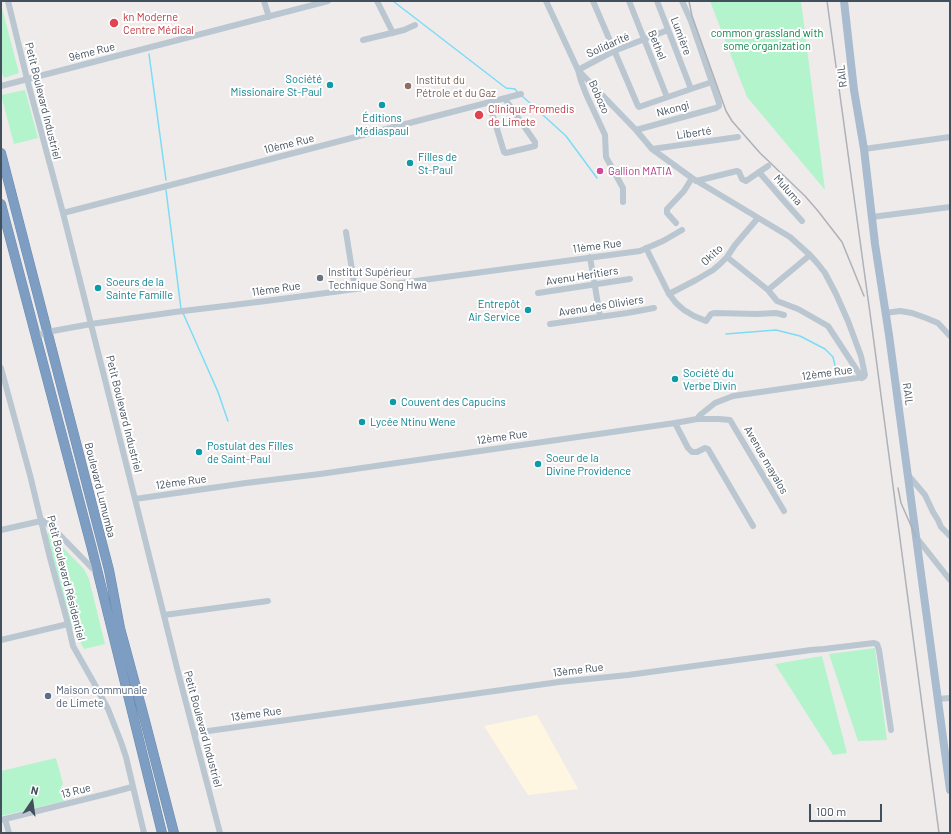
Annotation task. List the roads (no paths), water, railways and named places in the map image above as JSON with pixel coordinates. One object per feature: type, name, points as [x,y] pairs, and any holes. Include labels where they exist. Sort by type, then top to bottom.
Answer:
[{"type":"highway","name":"Boulevard Lumumba","points":[[1,153],[109,570],[120,628],[174,833]]},
{"type":"highway","name":"Boulevard Lumumba","points":[[1,207],[3,221],[36,336],[92,549],[162,833]]},
{"type":"main road","name":"RAIL","points":[[844,1],[854,90],[864,149],[950,790]]},
{"type":"street","name":"Petit Boulevard Industriel","points":[[8,1],[220,833]]},
{"type":"street","points":[[264,1],[269,17]]},
{"type":"street","name":"9ème Rue","points":[[1,86],[328,1]]},
{"type":"street","points":[[377,1],[393,33]]},
{"type":"street","name":"Bobozo","points":[[546,1],[578,70],[580,81],[605,135],[607,160],[623,188],[623,202]]},
{"type":"street","points":[[593,1],[639,107],[712,82],[691,21],[682,1]]},
{"type":"street","name":"Bethel","points":[[629,1],[667,97]]},
{"type":"street","name":"Lumière","points":[[657,1],[691,89]]},
{"type":"street","points":[[363,40],[404,30],[415,25]]},
{"type":"street","name":"Solidarité","points":[[578,70],[614,51],[668,30]]},
{"type":"street","points":[[578,70],[636,130],[652,149],[694,179],[790,237],[810,255],[825,273],[848,321],[861,356],[865,375],[863,378]]},
{"type":"street","name":"Nkongi","points":[[636,130],[716,108],[719,106],[719,103],[712,82]]},
{"type":"street","name":"10ème Rue","points":[[63,213],[521,94]]},
{"type":"street","points":[[489,103],[503,151],[506,153],[535,146],[535,142],[505,98]]},
{"type":"street","name":"Liberté","points":[[652,149],[738,137]]},
{"type":"street","points":[[864,149],[950,137]]},
{"type":"street","points":[[676,223],[667,213],[666,209],[694,179],[735,171],[739,172],[742,179],[746,181],[768,166]]},
{"type":"street","name":"Muluma","points":[[759,172],[802,220]]},
{"type":"street","points":[[1,207],[14,206]]},
{"type":"street","points":[[872,217],[950,207]]},
{"type":"street","points":[[3,221],[18,218]]},
{"type":"street","name":"Okito","points":[[669,294],[713,270],[727,257],[735,245],[758,218]]},
{"type":"street","name":"11ème Rue","points":[[36,336],[47,332],[91,324],[189,310],[640,251],[663,241],[682,230]]},
{"type":"street","points":[[346,232],[355,289]]},
{"type":"street","points":[[646,248],[669,294],[676,303],[684,310],[704,320],[708,319],[711,314],[714,313],[776,313],[784,315]]},
{"type":"street","points":[[768,290],[810,255]]},
{"type":"street","points":[[590,257],[600,316]]},
{"type":"street","points":[[727,257],[768,290],[777,301],[814,317],[830,329],[863,378]]},
{"type":"street","name":"Avenu Heritiers","points":[[538,293],[630,279]]},
{"type":"street","name":"Avenu des Oliviers","points":[[550,324],[654,308]]},
{"type":"street","points":[[885,313],[900,311],[912,313],[938,324],[950,336]]},
{"type":"street","name":"Petit Boulevard Résidentiel","points":[[1,368],[2,377],[68,624],[72,646],[108,709],[121,742],[144,833]]},
{"type":"street","name":"12ème Rue","points":[[136,499],[675,423],[697,419],[704,411],[715,403],[734,396],[863,378]]},
{"type":"street","name":"Avenue mayalos","points":[[697,419],[730,420],[784,511]]},
{"type":"street","points":[[675,423],[688,448],[692,452],[697,452],[705,448],[708,449],[753,526]]},
{"type":"street","points":[[908,475],[925,495],[941,527],[950,536]]},
{"type":"street","points":[[1,530],[44,521],[51,526],[97,572]]},
{"type":"street","points":[[916,537],[950,580]]},
{"type":"street","points":[[164,615],[268,601]]},
{"type":"street","points":[[1,640],[68,624]]},
{"type":"street","name":"13ème Rue","points":[[194,733],[552,683],[628,675],[874,643],[877,644],[879,650],[891,730]]},
{"type":"street","points":[[938,699],[950,698]]},
{"type":"street","name":"13 Rue","points":[[3,820],[132,787]]},
{"type":"street","points":[[3,820],[9,833]]},
{"type":"waterway","points":[[393,1],[506,88],[515,89],[518,93]]},
{"type":"waterway","points":[[149,54],[166,180]]},
{"type":"waterway","points":[[521,95],[566,136],[597,178]]},
{"type":"waterway","points":[[166,190],[181,309]]},
{"type":"waterway","points":[[183,313],[218,392],[228,421]]},
{"type":"waterway","points":[[726,334],[776,330],[800,336],[825,349],[833,357],[836,370]]},
{"type":"railway","points":[[689,1],[692,16],[726,111],[732,121],[760,153],[805,196],[842,242],[864,296]]},
{"type":"railway","points":[[827,1],[939,833]]},
{"type":"railway","points":[[898,488],[901,503],[916,537]]},
{"type":"place","name":"kn Moderne Centre Médical","points":[[114,23]]},
{"type":"place","name":"Société Missionaire St-Paul","points":[[330,85]]},
{"type":"place","name":"Institut du Pétrole et du Gaz","points":[[408,86]]},
{"type":"place","name":"Éditions Médiaspaul","points":[[382,105]]},
{"type":"place","name":"Clinique Promedis de Limete","points":[[479,115]]},
{"type":"place","name":"Filles de St-Paul","points":[[410,163]]},
{"type":"place","name":"Gallion MATIA","points":[[600,171]]},
{"type":"place","name":"Institut Supérieur Technique Song Hwa","points":[[320,278]]},
{"type":"place","name":"Soeurs de la Sainte Famille","points":[[98,288]]},
{"type":"place","name":"Entrepôt Air Service","points":[[528,310]]},
{"type":"place","name":"Société du Verbe Divin","points":[[675,379]]},
{"type":"place","name":"Couvent des Capucins","points":[[393,402]]},
{"type":"place","name":"Lycée Ntinu Wene","points":[[362,422]]},
{"type":"place","name":"Postulat des Filles de Saint-Paul","points":[[199,452]]},
{"type":"place","name":"Soeur de la Divine Providence","points":[[538,464]]},
{"type":"place","name":"Maison communale de Limete","points":[[48,696]]},
{"type":"park label","name":"common grassland with some organization","points":[[767,39]]}]
